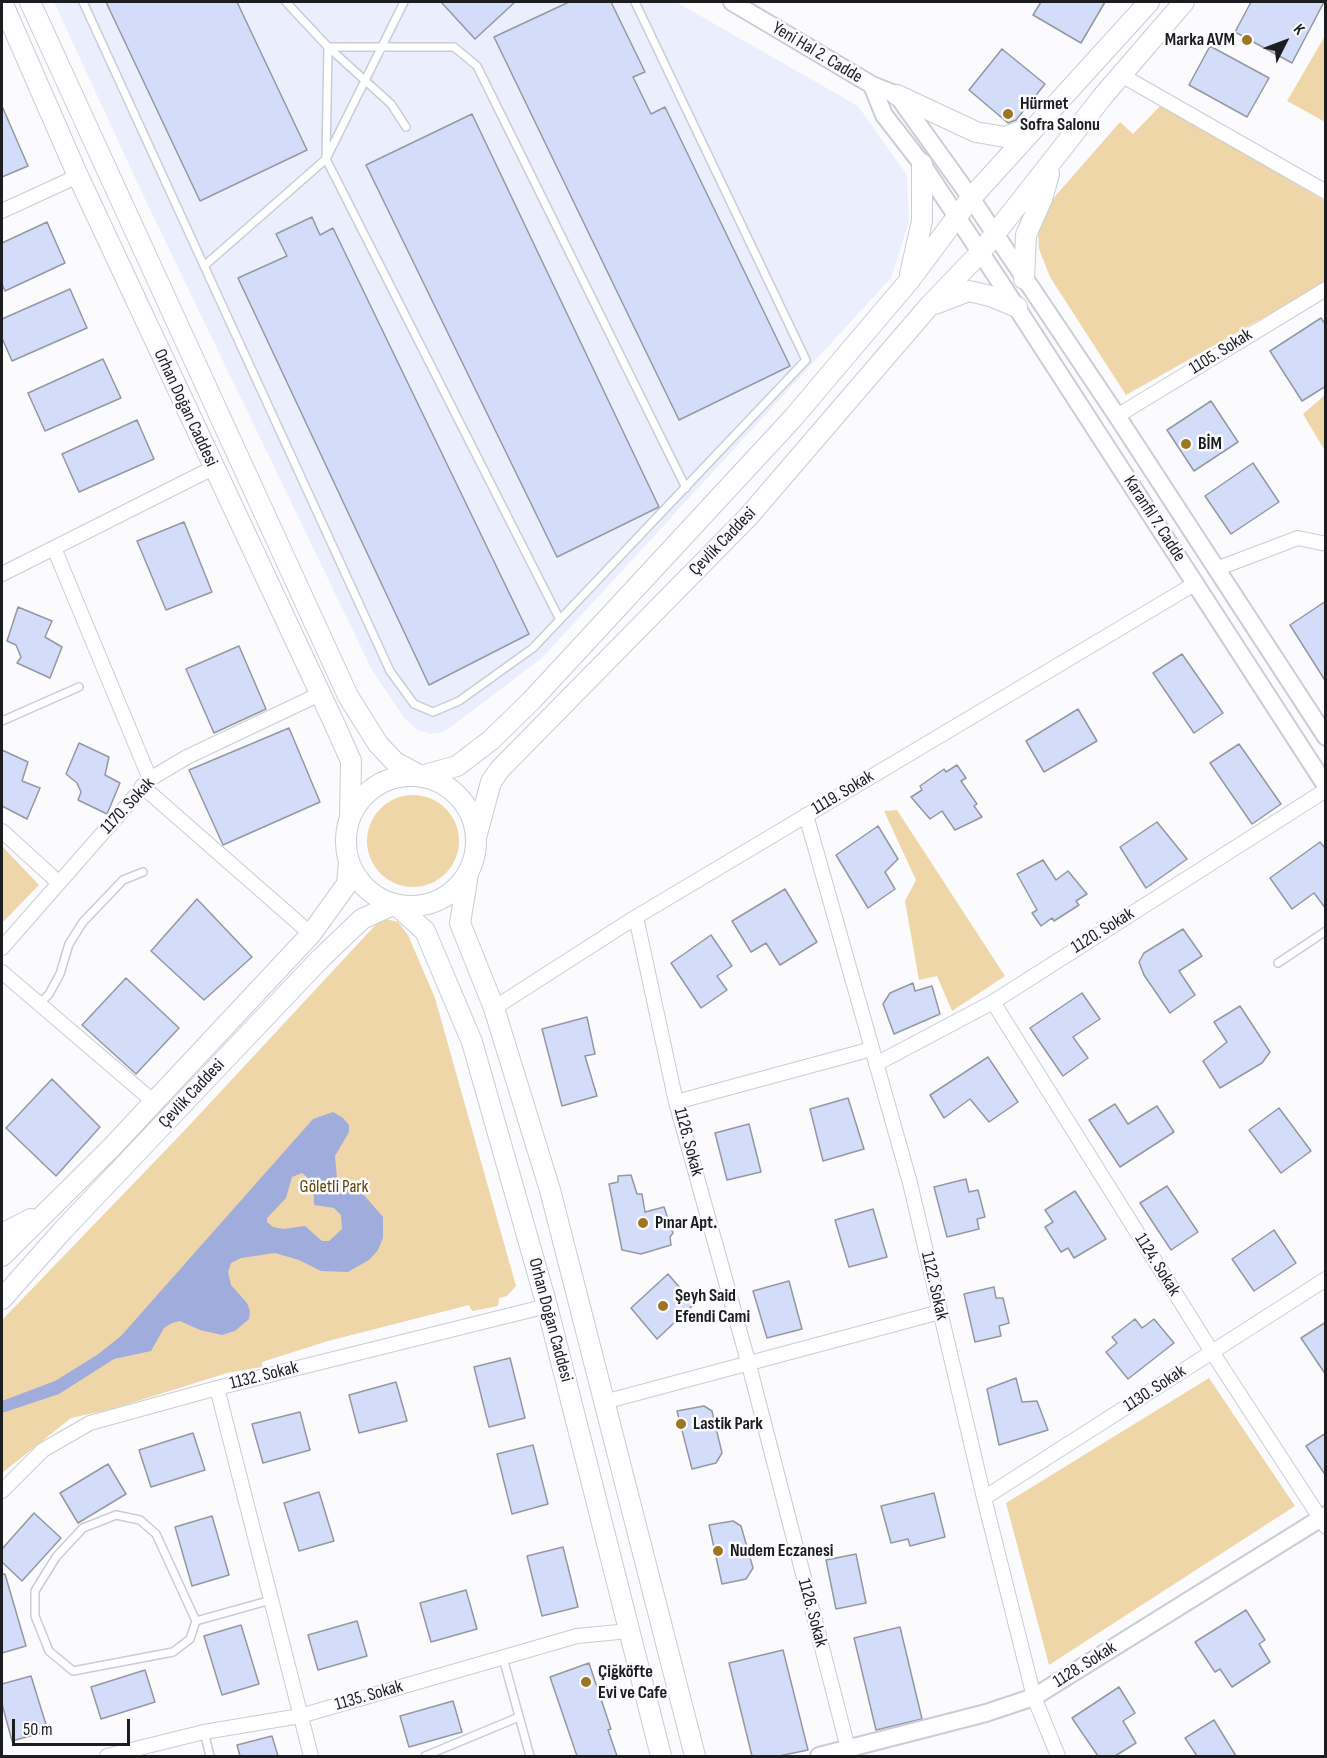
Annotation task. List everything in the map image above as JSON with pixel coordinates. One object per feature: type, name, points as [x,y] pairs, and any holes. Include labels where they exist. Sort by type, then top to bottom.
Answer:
[{"type":"main road","name":"Orhan Doğan Caddesi","points":[[2,2],[78,176],[213,468],[322,693],[351,761],[350,817]]},
{"type":"main road","name":"Orhan Doğan Caddesi","points":[[30,2],[348,696],[378,744],[395,762],[421,776]]},
{"type":"main road","points":[[971,198],[1149,2]]},
{"type":"main road","points":[[1024,279],[1026,235],[1042,199],[1052,163],[1120,75],[1184,2]]},
{"type":"main road","points":[[897,95],[976,132],[1005,137],[1035,126]]},
{"type":"main road","name":"Çevlik Caddesi","points":[[477,834],[491,782],[500,769],[748,517],[930,305],[996,235],[1052,163]]},
{"type":"main road","points":[[909,281],[922,221],[922,164]]},
{"type":"main road","name":"Çevlik Caddesi","points":[[421,776],[457,766],[491,741],[532,700],[793,418],[909,281],[971,198]]},
{"type":"main road","points":[[930,305],[969,291],[1017,307]]},
{"type":"main road","points":[[468,874],[454,891],[436,902],[416,906],[395,904],[376,896],[359,881],[349,861],[346,839],[350,817],[361,798],[378,784],[399,776],[421,776],[442,783],[459,796],[471,814],[477,834],[476,855],[468,874],[460,922],[494,1008],[550,1190],[695,1756]]},
{"type":"main road","name":"Çevlik Caddesi","points":[[2,1256],[154,1102],[310,934],[346,884],[349,861]]},
{"type":"main road","name":"Orhan Doğan Caddesi","points":[[395,904],[425,931],[468,1032],[547,1306],[661,1756]]},
{"type":"main road","name":"Çevlik Caddesi","points":[[2,1299],[63,1230],[321,958],[362,918],[395,904]]},
{"type":"main road","points":[[2,1234],[44,1212]]},
{"type":"street","name":"Yeni Hal 2. Cadde","points":[[732,2],[872,86],[897,95]]},
{"type":"street","points":[[1120,75],[1326,192]]},
{"type":"street","name":"Karanfil 7. Cadde","points":[[872,86],[884,115],[922,164],[1017,307],[1326,786]]},
{"type":"street","name":"Karanfil 7. Cadde","points":[[897,95],[996,235],[1326,736]]},
{"type":"street","points":[[2,211],[78,176]]},
{"type":"street","name":"1105. Sokak","points":[[1117,416],[1326,289]]},
{"type":"street","points":[[2,574],[213,468]]},
{"type":"street","points":[[1216,568],[1298,538],[1326,544]]},
{"type":"street","points":[[54,548],[146,782],[310,934]]},
{"type":"street","name":"1119. Sokak","points":[[494,1008],[636,918],[806,815],[1196,584]]},
{"type":"street","name":"1170. Sokak","points":[[2,948],[58,882],[124,811],[146,782],[187,757],[322,693]]},
{"type":"street","name":"1120. Sokak","points":[[876,1064],[993,1002],[1326,790]]},
{"type":"street","name":"1122. Sokak","points":[[806,815],[910,1183],[984,1498],[1034,1697],[1058,1756]]},
{"type":"street","points":[[2,831],[58,882]]},
{"type":"street","name":"1126. Sokak","points":[[636,918],[676,1102],[749,1365],[849,1753]]},
{"type":"street","points":[[2,972],[154,1102]]},
{"type":"street","name":"1124. Sokak","points":[[993,1002],[1212,1352],[1324,1520]]},
{"type":"street","points":[[676,1102],[872,1049]]},
{"type":"street","name":"1130. Sokak","points":[[984,1498],[1326,1280]]},
{"type":"street","name":"1132. Sokak","points":[[2,1491],[43,1450],[90,1423],[217,1388],[547,1306]]},
{"type":"street","points":[[604,1402],[940,1312]]},
{"type":"street","points":[[217,1388],[311,1756]]},
{"type":"street","name":"1128. Sokak","points":[[819,1756],[849,1753],[1034,1697],[1324,1520]]},
{"type":"street","name":"1135. Sokak","points":[[107,1756],[204,1732],[300,1716],[577,1636],[629,1631]]},
{"type":"lane","points":[[83,2],[390,671],[414,704],[433,712],[459,701],[533,648],[806,360],[635,2]]},
{"type":"lane","points":[[286,2],[328,47],[391,104],[406,127]]},
{"type":"lane","points":[[204,266],[326,159],[380,46],[404,2]]},
{"type":"lane","points":[[328,47],[326,159],[559,618]]},
{"type":"lane","points":[[328,47],[454,47],[477,66],[686,488]]},
{"type":"lane","points":[[2,720],[79,687]]},
{"type":"lane","points":[[39,1004],[49,994],[60,974],[69,944],[83,922],[123,880],[143,872]]},
{"type":"lane","points":[[1278,963],[1326,931]]},
{"type":"lane","points":[[116,1515],[140,1520],[156,1534],[196,1621],[190,1639],[173,1652],[73,1671],[49,1651],[35,1616],[35,1591],[56,1557],[83,1528],[116,1515]]},
{"type":"lane","points":[[196,1621],[271,1600]]},
{"type":"lane","points":[[503,1658],[530,1756]]},
{"type":"lane","points":[[425,1756],[519,1717]]},
{"type":"lane","points":[[204,1732],[210,1756]]},
{"type":"shaded area","points":[[54,2],[676,2],[858,106],[907,175],[909,222],[891,278],[542,658],[444,732],[430,734],[418,730],[405,719],[372,670],[143,195]]},
{"type":"green space","points":[[1325,36],[1326,122],[1287,101]]},
{"type":"green space","points":[[1161,105],[1325,201],[1325,283],[1126,395],[1050,277],[1039,249],[1037,217],[1120,122],[1133,134]]},
{"type":"green space","points":[[1325,395],[1325,451],[1303,414]]},
{"type":"green space","points":[[413,795],[431,798],[446,808],[456,823],[459,841],[456,859],[446,874],[431,884],[413,887],[395,884],[380,874],[370,859],[367,841],[370,823],[380,808],[395,798]]},
{"type":"green space","points":[[897,810],[1005,976],[952,1011],[937,976],[919,980],[905,901],[916,880],[884,811]]},
{"type":"green space","points":[[2,846],[39,885],[2,923]]},
{"type":"green space","name":"Göletli Park","points":[[382,918],[398,922],[408,935],[435,998],[516,1286],[507,1296],[499,1298],[498,1306],[472,1311],[469,1305],[328,1341],[262,1362],[262,1367],[227,1373],[112,1409],[71,1418],[2,1473],[2,1320],[183,1132]]},
{"type":"green space","points":[[1209,1378],[1295,1506],[1049,1665],[1006,1503]]},
{"type":"water","points":[[333,1112],[349,1125],[349,1132],[335,1156],[337,1178],[349,1189],[363,1194],[383,1217],[383,1238],[378,1250],[369,1260],[348,1272],[321,1271],[299,1260],[275,1253],[241,1258],[231,1263],[228,1272],[231,1285],[247,1303],[250,1311],[249,1319],[235,1331],[222,1335],[200,1330],[180,1321],[172,1323],[164,1328],[151,1351],[114,1359],[59,1394],[2,1413],[2,1401],[55,1381],[97,1355],[121,1336],[313,1119]],"holes":[[[302,1173],[313,1182],[314,1205],[334,1208],[341,1215],[342,1229],[329,1241],[322,1241],[305,1226],[283,1229],[273,1227],[267,1222],[267,1218],[286,1198],[292,1177]]]},
{"type":"building","points":[[106,2],[237,2],[307,150],[200,201]]},
{"type":"building","points":[[441,2],[515,2],[475,39]]},
{"type":"building","points":[[569,2],[611,2],[645,72],[633,77],[651,114],[665,107],[790,366],[679,420],[494,37]]},
{"type":"building","points":[[1041,2],[1105,2],[1081,43],[1033,15]]},
{"type":"building","points":[[1251,2],[1324,2],[1292,63],[1235,32]]},
{"type":"building","points":[[1210,46],[1269,78],[1247,117],[1189,85]]},
{"type":"building","points":[[1002,49],[1045,84],[1016,120],[1008,123],[969,90]]},
{"type":"building","points":[[2,106],[28,166],[2,177]]},
{"type":"building","points":[[472,114],[659,507],[557,557],[366,165]]},
{"type":"building","points":[[312,217],[320,235],[333,228],[529,634],[429,685],[238,278],[287,256],[276,234]]},
{"type":"building","points":[[47,222],[65,263],[5,291],[2,284],[2,243]]},
{"type":"building","points":[[70,289],[87,328],[12,361],[2,338],[2,319]]},
{"type":"building","points":[[1321,318],[1326,325],[1326,386],[1302,401],[1270,351]]},
{"type":"building","points":[[103,359],[121,398],[45,431],[28,393]]},
{"type":"building","points":[[1211,401],[1238,442],[1194,471],[1167,430]]},
{"type":"building","points":[[137,420],[154,459],[79,492],[62,454]]},
{"type":"building","points":[[1253,463],[1279,502],[1231,534],[1205,496]]},
{"type":"building","points":[[184,522],[212,592],[166,610],[137,541]]},
{"type":"building","points":[[1326,601],[1326,682],[1290,625]]},
{"type":"building","points":[[18,607],[52,621],[45,637],[62,647],[50,678],[17,663],[21,657],[16,645],[7,641]]},
{"type":"building","points":[[239,646],[266,709],[214,733],[186,669]]},
{"type":"building","points":[[1182,654],[1223,713],[1194,733],[1153,673]]},
{"type":"building","points":[[1078,709],[1097,741],[1044,772],[1026,741]]},
{"type":"building","points":[[289,728],[320,802],[223,845],[189,770]]},
{"type":"building","points":[[79,743],[109,757],[105,775],[120,783],[107,814],[78,800],[81,792],[77,783],[66,774]]},
{"type":"building","points":[[1239,744],[1281,804],[1252,824],[1210,763]]},
{"type":"building","points":[[2,750],[28,762],[22,781],[40,788],[27,819],[2,806]]},
{"type":"building","points":[[957,765],[966,778],[961,781],[977,804],[974,806],[982,817],[955,830],[942,811],[930,819],[911,797],[922,790],[920,786],[944,769],[946,772]]},
{"type":"building","points":[[1157,822],[1187,859],[1146,888],[1120,847]]},
{"type":"building","points":[[878,826],[898,859],[885,872],[895,889],[868,908],[836,855]]},
{"type":"building","points":[[1320,842],[1326,849],[1326,909],[1314,893],[1292,909],[1270,878]]},
{"type":"building","points":[[1043,860],[1056,880],[1068,871],[1087,894],[1076,901],[1079,905],[1054,921],[1052,918],[1041,926],[1032,913],[1037,910],[1017,874]]},
{"type":"building","points":[[785,889],[817,942],[780,965],[766,943],[751,952],[732,921]]},
{"type":"building","points":[[197,899],[252,957],[204,1000],[151,951]]},
{"type":"building","points":[[1183,929],[1202,956],[1179,971],[1195,995],[1170,1013],[1144,975],[1139,962],[1144,953]]},
{"type":"building","points":[[711,935],[732,966],[717,976],[727,990],[701,1008],[671,963]]},
{"type":"building","points":[[126,978],[179,1028],[136,1074],[82,1025]]},
{"type":"building","points":[[913,983],[915,991],[932,986],[940,1014],[894,1034],[883,1004],[890,993]]},
{"type":"building","points":[[1082,993],[1100,1019],[1073,1037],[1088,1058],[1063,1076],[1030,1028]]},
{"type":"building","points":[[1240,1006],[1270,1052],[1262,1063],[1220,1088],[1203,1061],[1227,1042],[1214,1022]]},
{"type":"building","points":[[587,1017],[595,1054],[585,1056],[597,1096],[562,1106],[542,1029]]},
{"type":"building","points":[[988,1057],[1018,1102],[989,1122],[970,1099],[944,1118],[930,1095]]},
{"type":"building","points":[[52,1079],[100,1127],[56,1176],[6,1128]]},
{"type":"building","points":[[848,1098],[864,1149],[823,1161],[810,1109]]},
{"type":"building","points":[[1115,1104],[1128,1124],[1157,1106],[1174,1132],[1120,1167],[1089,1120]]},
{"type":"building","points":[[1279,1108],[1311,1151],[1281,1173],[1249,1130]]},
{"type":"building","points":[[749,1124],[761,1172],[727,1180],[715,1133]]},
{"type":"building","name":"Pınar Apt.","points":[[631,1175],[637,1194],[642,1194],[645,1212],[664,1207],[673,1233],[670,1237],[671,1245],[641,1254],[622,1250],[609,1184],[618,1182],[618,1176]]},
{"type":"building","points":[[966,1179],[969,1192],[978,1190],[985,1217],[977,1219],[979,1229],[947,1237],[934,1187]]},
{"type":"building","points":[[1167,1186],[1198,1232],[1171,1250],[1140,1203]]},
{"type":"building","points":[[1075,1191],[1106,1239],[1074,1258],[1068,1248],[1061,1252],[1045,1227],[1053,1222],[1045,1210]]},
{"type":"building","points":[[873,1209],[887,1257],[849,1267],[835,1220]]},
{"type":"building","points":[[1274,1230],[1296,1263],[1254,1291],[1232,1259]]},
{"type":"building","name":"Şeyh Said Efendi Cami","points":[[668,1274],[694,1304],[657,1339],[631,1308]]},
{"type":"building","points":[[789,1281],[802,1329],[767,1338],[753,1291]]},
{"type":"building","points":[[994,1287],[996,1298],[1003,1298],[1009,1323],[999,1326],[1001,1336],[975,1342],[964,1294]]},
{"type":"building","points":[[1135,1319],[1142,1328],[1154,1319],[1174,1343],[1128,1379],[1106,1352],[1117,1343],[1112,1337]]},
{"type":"building","points":[[1326,1322],[1326,1375],[1301,1338]]},
{"type":"building","points":[[510,1358],[525,1418],[489,1427],[474,1367]]},
{"type":"building","points":[[1016,1378],[1022,1402],[1037,1401],[1048,1430],[999,1445],[987,1389]]},
{"type":"building","points":[[396,1382],[407,1421],[359,1433],[349,1395]]},
{"type":"building","points":[[704,1406],[712,1411],[722,1453],[716,1463],[692,1469],[677,1411]]},
{"type":"building","points":[[300,1412],[310,1450],[263,1463],[252,1424]]},
{"type":"building","points":[[193,1433],[205,1470],[151,1487],[139,1450]]},
{"type":"building","points":[[1326,1433],[1326,1476],[1306,1446]]},
{"type":"building","points":[[533,1445],[548,1504],[512,1514],[497,1454]]},
{"type":"building","points":[[108,1464],[126,1494],[78,1523],[60,1493]]},
{"type":"building","points":[[319,1492],[334,1541],[299,1551],[284,1503]]},
{"type":"building","points":[[934,1493],[945,1537],[910,1546],[908,1539],[891,1543],[881,1506]]},
{"type":"building","points":[[34,1513],[61,1538],[22,1581],[2,1562],[2,1549]]},
{"type":"building","points":[[212,1516],[229,1575],[192,1586],[175,1527]]},
{"type":"building","points":[[733,1521],[741,1526],[753,1568],[746,1579],[722,1584],[709,1525]]},
{"type":"building","points":[[563,1547],[578,1607],[542,1616],[527,1556]]},
{"type":"building","points":[[856,1554],[866,1603],[836,1609],[826,1560]]},
{"type":"building","points":[[2,1574],[5,1574],[26,1646],[2,1653]]},
{"type":"building","points":[[466,1590],[477,1629],[431,1642],[420,1603]]},
{"type":"building","points":[[1246,1610],[1265,1640],[1259,1644],[1270,1662],[1232,1687],[1220,1669],[1215,1672],[1195,1642]]},
{"type":"building","points":[[357,1621],[367,1656],[318,1670],[308,1635]]},
{"type":"building","points":[[241,1625],[259,1684],[222,1695],[204,1636]]},
{"type":"building","points":[[900,1627],[922,1719],[876,1730],[854,1638]]},
{"type":"building","points":[[783,1650],[808,1750],[779,1756],[752,1756],[729,1663]]},
{"type":"building","points":[[589,1663],[611,1729],[608,1730],[617,1756],[577,1756],[550,1677]]},
{"type":"building","points":[[145,1670],[155,1702],[101,1719],[91,1687]]},
{"type":"building","points":[[31,1676],[48,1731],[12,1741],[2,1704],[2,1684]]},
{"type":"building","points":[[1119,1687],[1135,1713],[1123,1721],[1136,1743],[1115,1756],[1098,1756],[1072,1718]]},
{"type":"building","points":[[453,1701],[462,1732],[409,1747],[400,1716]]},
{"type":"building","points":[[1214,1720],[1236,1756],[1197,1756],[1185,1738]]},
{"type":"building","points":[[272,1736],[278,1756],[240,1756],[237,1745]]},
{"type":"place","name":"Marka AVM","points":[[1247,40]]},
{"type":"place","name":"Hürmet Sofra Salonu","points":[[1008,114]]},
{"type":"place","name":"BİM","points":[[1186,444]]},
{"type":"place","name":"Pınar Apt.","points":[[643,1223]]},
{"type":"place","name":"Şeyh Said Efendi Cami","points":[[663,1306]]},
{"type":"place","name":"Lastik Park","points":[[681,1424]]},
{"type":"place","name":"Nudem Eczanesi","points":[[718,1551]]},
{"type":"place","name":"Çiğköfte Evi ve Cafe","points":[[586,1682]]}]
